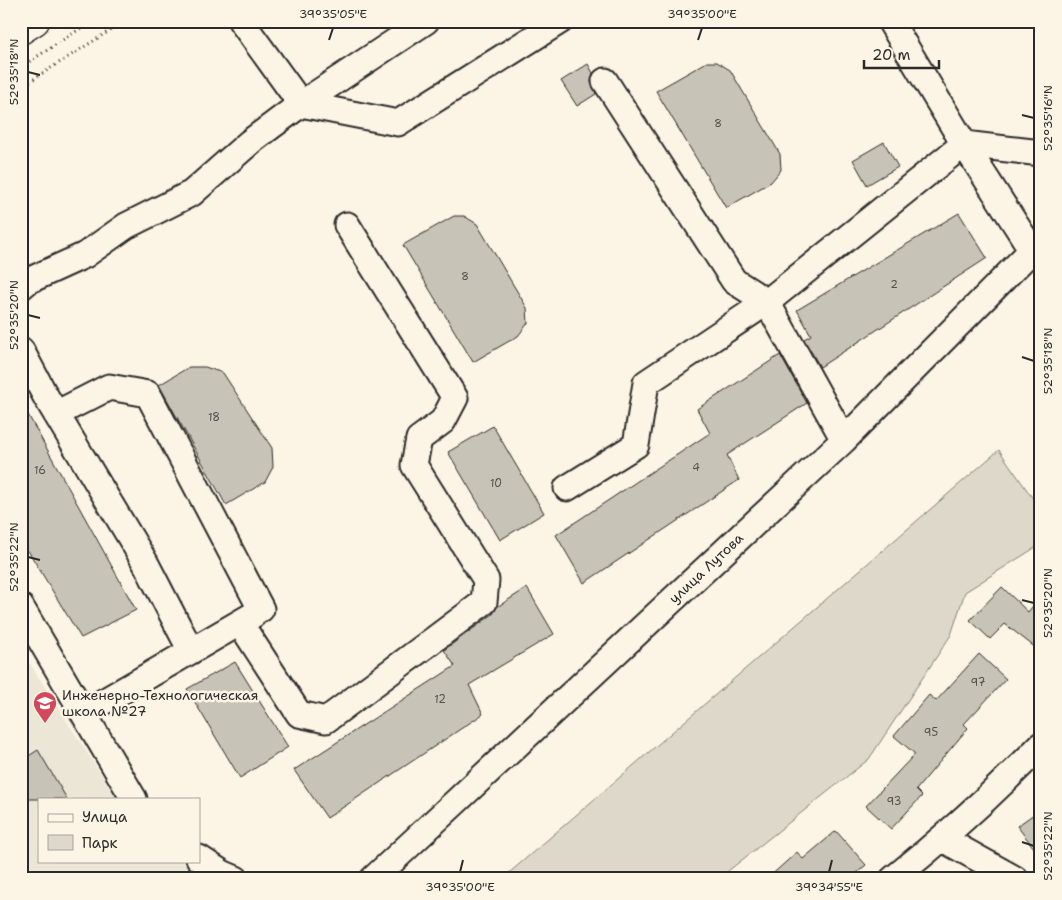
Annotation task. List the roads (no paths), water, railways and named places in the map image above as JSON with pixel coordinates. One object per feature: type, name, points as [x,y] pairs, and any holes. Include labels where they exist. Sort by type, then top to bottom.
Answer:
[{"type":"main road","points":[[21,30],[35,21]]},
{"type":"street","points":[[241,21],[301,104],[398,123],[560,21]]},
{"type":"street","points":[[21,287],[28,281],[85,254],[126,226],[192,193],[250,142],[301,104],[426,21]]},
{"type":"street","points":[[890,21],[964,144],[1036,253]]},
{"type":"street","points":[[605,81],[734,281],[767,302],[844,440]]},
{"type":"street","points":[[567,488],[636,445],[646,383],[767,302],[964,144],[1041,153]]},
{"type":"street","points":[[240,623],[299,714],[326,720],[484,602],[486,580],[414,465],[419,439],[443,421],[456,398],[347,225]]},
{"type":"street","name":"улица Лутова","points":[[373,879],[844,440],[1036,253]]},
{"type":"street","points":[[21,350],[56,414],[145,562],[191,651]]},
{"type":"street","points":[[56,414],[109,387],[148,394],[268,606],[84,713]]},
{"type":"street","points":[[21,607],[133,798]]},
{"type":"street","points":[[893,879],[943,839],[1008,779],[1041,745]]},
{"type":"street","points":[[943,839],[1015,879]]},
{"type":"street","points":[[200,859],[222,873],[236,879]]},
{"type":"place","name":"Инженерно-Технологическая школа №27","points":[[45,724]]}]
